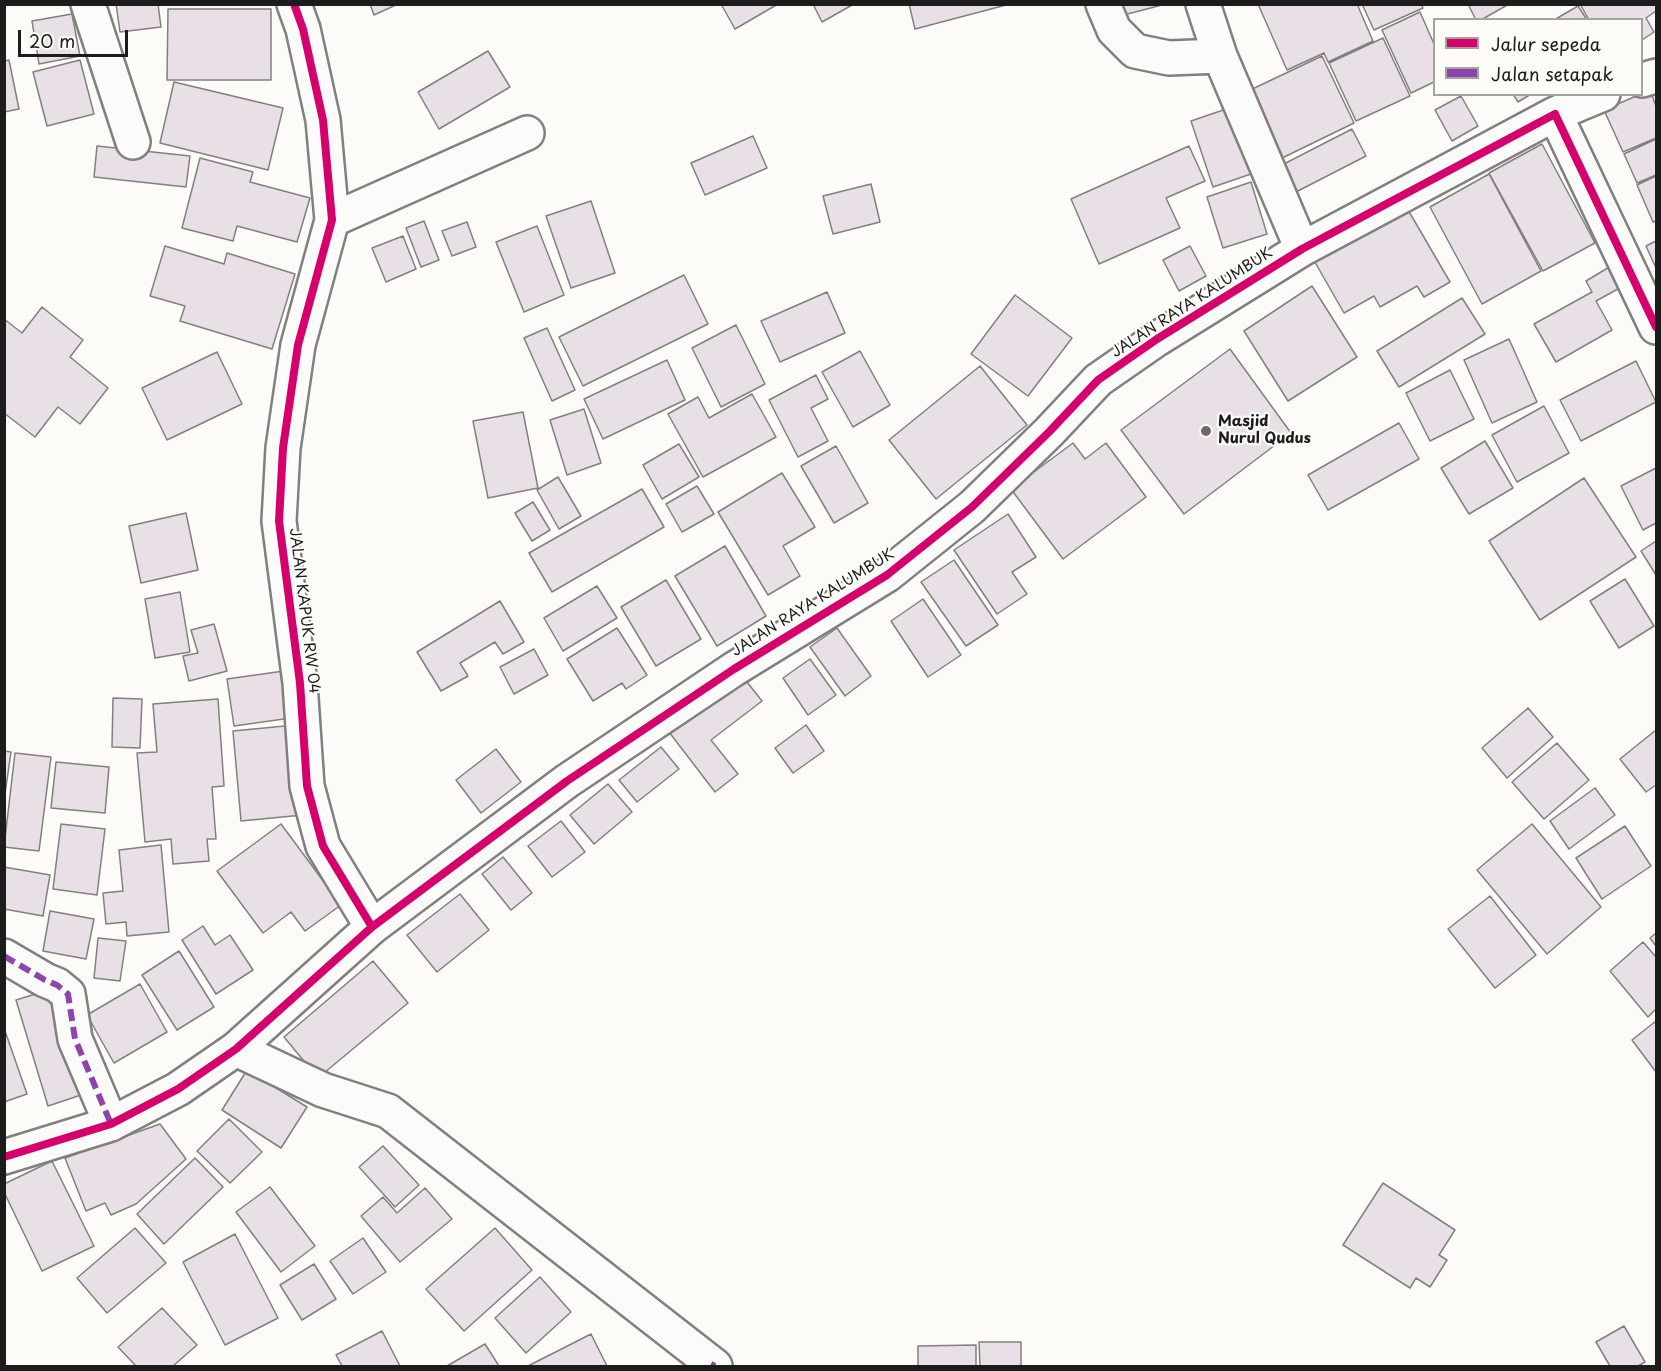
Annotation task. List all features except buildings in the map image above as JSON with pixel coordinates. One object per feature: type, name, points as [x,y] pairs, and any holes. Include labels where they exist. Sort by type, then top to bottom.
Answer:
[{"type":"street","points":[[88,4],[133,142]]},
{"type":"street","name":"JALAN KAPUK RW 04","points":[[294,4],[303,30],[323,120],[332,220],[298,345],[283,448],[279,521],[300,682],[307,786],[322,846],[372,927]]},
{"type":"street","points":[[1103,4],[1114,30],[1136,51],[1169,58],[1220,56]]},
{"type":"street","points":[[1203,4],[1220,56],[1302,249]]},
{"type":"street","name":"JALAN RAYA KALUMBUK","points":[[4,1156],[111,1124],[178,1089],[236,1049],[372,927],[567,781],[734,669],[887,574],[972,507],[1098,380],[1157,339],[1302,249],[1555,114],[1598,96]]},
{"type":"street","points":[[1555,114],[1656,327]]},
{"type":"street","points":[[332,220],[527,133]]},
{"type":"street","points":[[4,956],[57,985],[68,994],[75,1039],[111,1124]]},
{"type":"street","points":[[236,1049],[323,1089],[388,1111],[712,1366]]},
{"type":"marked path","points":[[4,956],[57,985],[68,994],[75,1039],[111,1124]]},
{"type":"marked path","points":[[711,1364],[715,1366]]},
{"type":"cycle path","points":[[294,4],[303,29],[323,120],[332,220],[298,345],[283,448],[279,521],[300,683],[307,786],[323,846],[372,927]]},
{"type":"cycle path","points":[[4,1157],[111,1124],[178,1089],[236,1049],[372,927],[567,781],[734,669],[887,575],[972,507],[1049,432],[1098,380],[1157,339],[1302,249],[1555,114],[1656,327]]},
{"type":"place","name":"Masjid Nurul Qudus","points":[[1206,431]]}]
